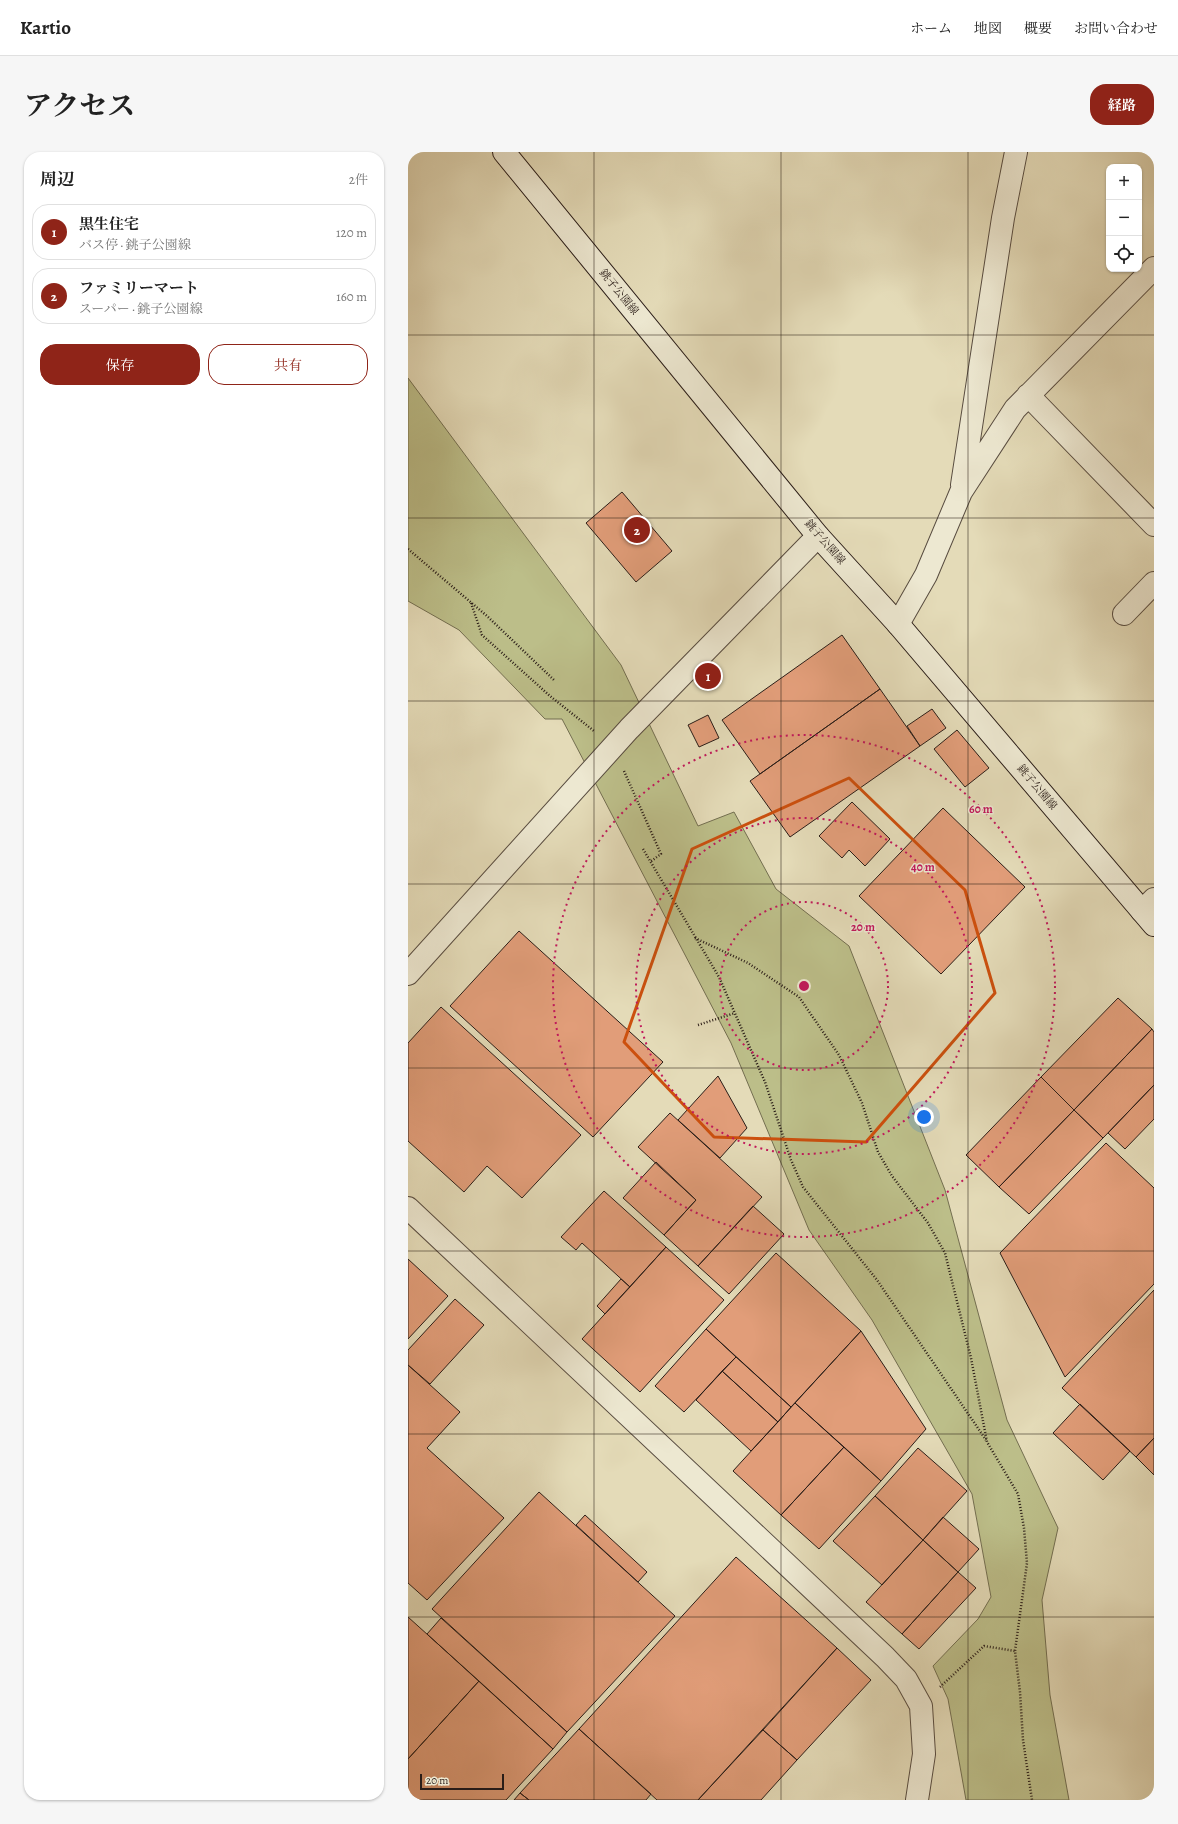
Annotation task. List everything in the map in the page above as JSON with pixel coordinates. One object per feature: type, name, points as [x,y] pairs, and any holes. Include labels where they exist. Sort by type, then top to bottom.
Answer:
[{"type":"street","name":"銚子公園線","points":[[504,152],[818,536],[898,624],[1150,912]]},
{"type":"street","points":[[961,492],[1003,218],[1016,152]]},
{"type":"street","points":[[898,624],[926,575],[961,492],[1015,409],[1154,268]]},
{"type":"street","points":[[1028,395],[1154,525]]},
{"type":"street","points":[[408,974],[629,729],[818,536]]},
{"type":"street","points":[[1124,614],[1154,584]]},
{"type":"street","points":[[408,1208],[722,1502],[885,1657],[906,1679],[921,1706],[924,1754],[917,1800]]},
{"type":"path","points":[[408,549],[487,616],[554,680]]},
{"type":"path","points":[[470,602],[482,635],[545,691],[595,731]]},
{"type":"path","points":[[624,771],[661,854],[650,862]]},
{"type":"path","points":[[643,850],[719,977],[765,1082],[791,1160],[803,1187],[877,1280],[987,1442],[1018,1494],[1024,1528],[1027,1563],[1015,1651],[1020,1692],[1023,1740],[1032,1800]]},
{"type":"path","points":[[695,938],[748,963],[798,997],[839,1055],[862,1103],[878,1152],[892,1176],[928,1223],[945,1253],[971,1358],[987,1442]]},
{"type":"path","points":[[698,1025],[735,1013]]},
{"type":"path","points":[[940,1686],[984,1646],[1015,1651]]},
{"type":"highlighted area","points":[[849,778],[965,890],[995,993],[866,1142],[714,1137],[624,1042],[692,849]]},
{"type":"green space","points":[[408,378],[621,665],[698,826],[734,812],[776,889],[849,946],[945,1190],[1007,1420],[1058,1528],[1042,1600],[1050,1695],[1069,1800],[966,1800],[948,1699],[933,1666],[978,1619],[991,1597],[972,1494],[872,1320],[809,1230],[731,1043],[562,719],[545,719],[459,630],[408,601]]},
{"type":"building","points":[[622,492],[672,551],[636,582],[586,523]]},
{"type":"building","points":[[842,635],[880,689],[760,774],[722,720]]},
{"type":"building","points":[[880,689],[920,746],[790,837],[750,781]]},
{"type":"building","points":[[932,709],[946,728],[920,746],[907,726]]},
{"type":"building","points":[[708,715],[719,738],[699,747],[688,725]]},
{"type":"building","points":[[957,730],[989,768],[965,787],[934,749]]},
{"type":"building","points":[[852,802],[890,839],[865,866],[849,850],[842,858],[819,836]]},
{"type":"building","points":[[943,808],[1025,887],[941,974],[859,896]]},
{"type":"building","points":[[519,931],[663,1062],[593,1137],[450,1006]]},
{"type":"building","points":[[1118,998],[1152,1029],[1074,1110],[1041,1077]]},
{"type":"building","points":[[441,1007],[581,1135],[522,1198],[487,1166],[464,1192],[408,1141],[408,1043]]},
{"type":"building","points":[[1152,1029],[1154,1032],[1154,1085],[1103,1138],[1074,1110]]},
{"type":"building","points":[[718,1076],[747,1128],[720,1158],[678,1120]]},
{"type":"building","points":[[1041,1077],[1074,1110],[999,1187],[966,1155]]},
{"type":"building","points":[[1154,1085],[1154,1119],[1125,1149],[1108,1133]]},
{"type":"building","points":[[1074,1110],[1103,1138],[1029,1214],[999,1187]]},
{"type":"building","points":[[670,1113],[762,1197],[698,1266],[664,1235],[696,1200],[638,1147]]},
{"type":"building","points":[[1106,1143],[1154,1188],[1154,1284],[1065,1377],[1000,1253]]},
{"type":"building","points":[[656,1162],[696,1200],[664,1235],[623,1198]]},
{"type":"building","points":[[604,1191],[666,1247],[630,1287],[582,1243],[576,1250],[561,1237]]},
{"type":"building","points":[[753,1206],[784,1234],[729,1294],[698,1266]]},
{"type":"building","points":[[666,1247],[724,1300],[640,1392],[582,1339]]},
{"type":"building","points":[[776,1253],[861,1331],[791,1407],[706,1329]]},
{"type":"building","points":[[408,1259],[448,1296],[408,1339]]},
{"type":"building","points":[[621,1279],[630,1287],[605,1314],[597,1306]]},
{"type":"building","points":[[1154,1290],[1154,1438],[1136,1457],[1062,1388]]},
{"type":"building","points":[[455,1299],[484,1325],[430,1384],[408,1365],[408,1350]]},
{"type":"building","points":[[706,1329],[736,1357],[684,1412],[655,1386]]},
{"type":"building","points":[[861,1331],[926,1429],[881,1481],[795,1403]]},
{"type":"building","points":[[736,1357],[791,1407],[778,1422],[722,1371]]},
{"type":"building","points":[[408,1365],[460,1412],[427,1448],[504,1518],[427,1600],[408,1583]]},
{"type":"building","points":[[722,1371],[778,1422],[751,1451],[696,1400]]},
{"type":"building","points":[[795,1403],[844,1447],[781,1515],[733,1471]]},
{"type":"building","points":[[1080,1404],[1130,1451],[1103,1480],[1053,1433]]},
{"type":"building","points":[[1154,1438],[1154,1475],[1136,1457]]},
{"type":"building","points":[[844,1447],[881,1481],[819,1549],[781,1515]]},
{"type":"building","points":[[918,1448],[967,1491],[923,1540],[875,1496]]},
{"type":"building","points":[[539,1492],[675,1616],[567,1732],[432,1609]]},
{"type":"building","points":[[875,1496],[923,1540],[882,1585],[833,1541]]},
{"type":"building","points":[[585,1515],[647,1572],[638,1582],[576,1525]]},
{"type":"building","points":[[943,1517],[979,1549],[958,1572],[923,1540]]},
{"type":"building","points":[[923,1540],[958,1572],[902,1634],[866,1602]]},
{"type":"building","points":[[736,1557],[837,1648],[698,1800],[657,1800],[579,1729]]},
{"type":"building","points":[[958,1572],[976,1588],[919,1649],[902,1634]]},
{"type":"building","points":[[408,1617],[479,1681],[408,1759]]},
{"type":"building","points":[[441,1618],[567,1732],[553,1749],[427,1634]]},
{"type":"building","points":[[837,1648],[871,1680],[797,1760],[763,1730]]},
{"type":"building","points":[[479,1681],[553,1749],[506,1800],[408,1800],[408,1759]]},
{"type":"building","points":[[579,1729],[651,1794],[646,1800],[529,1800],[520,1793]]},
{"type":"building","points":[[763,1730],[797,1760],[761,1800],[698,1800]]},
{"type":"building","points":[[520,1793],[529,1800],[514,1800]]},
{"type":"place","name":"ファミリーマート","points":[[637,530]]},
{"type":"place","name":"黒生住宅","points":[[708,676]]}]
